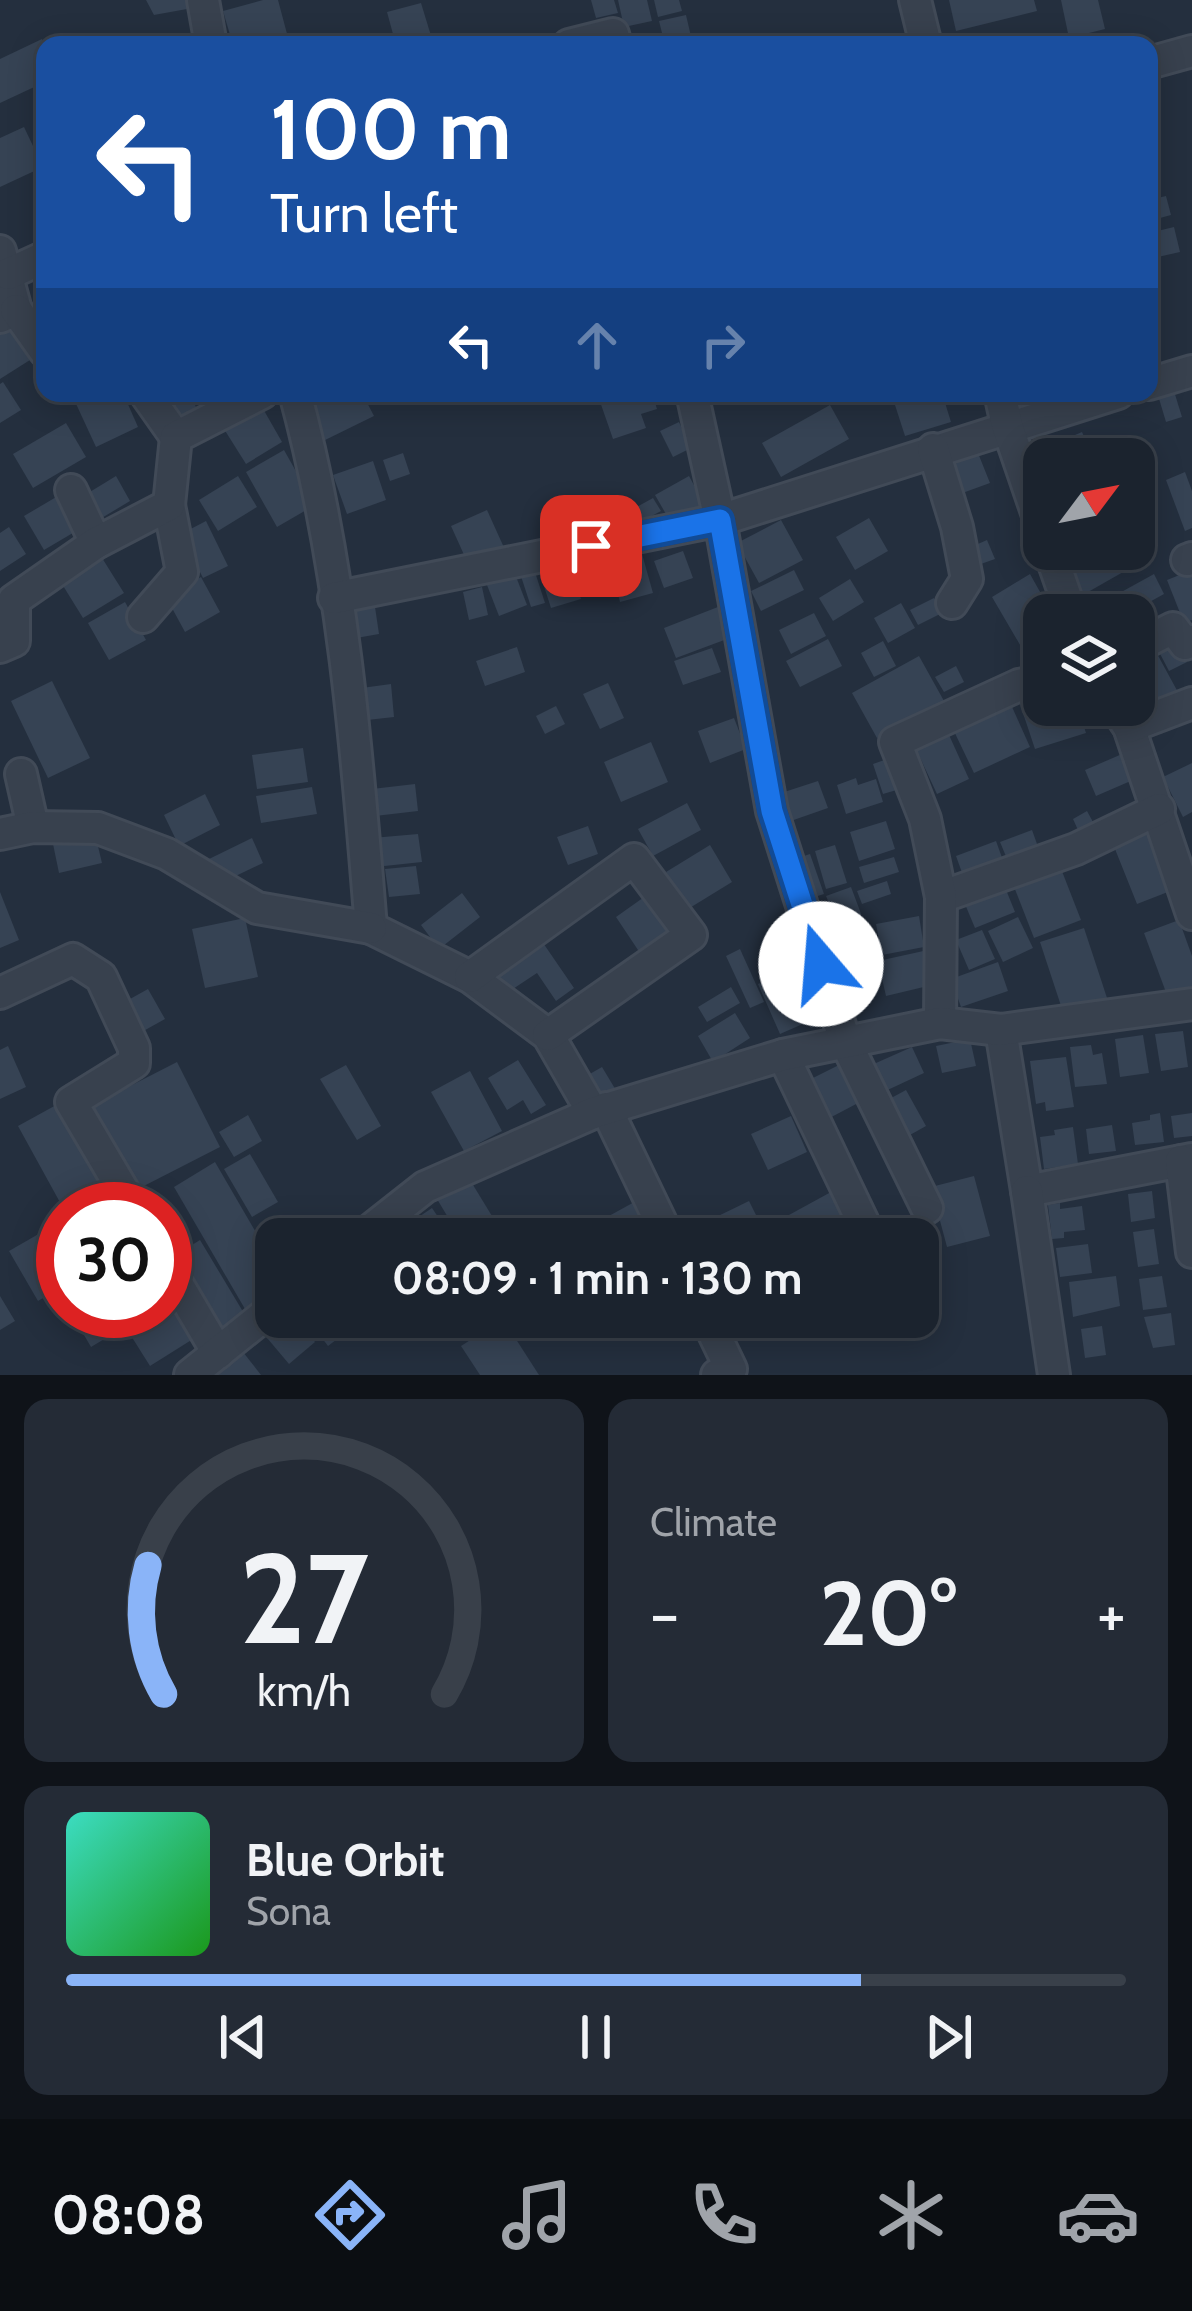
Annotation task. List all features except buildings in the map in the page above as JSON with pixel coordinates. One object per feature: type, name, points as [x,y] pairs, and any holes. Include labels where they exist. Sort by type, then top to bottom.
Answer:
[{"type":"street","points":[[203,0],[209,36]]},
{"type":"street","points":[[915,0],[924,36]]},
{"type":"street","points":[[1158,60],[1192,51]]},
{"type":"street","points":[[36,258],[4,262],[8,314],[36,342]]},
{"type":"street","points":[[1158,381],[1192,371]]},
{"type":"street","points":[[143,617],[182,572],[169,505],[176,437],[151,402]]},
{"type":"street","points":[[176,437],[244,402]]},
{"type":"street","points":[[297,402],[319,483],[358,759],[371,928]]},
{"type":"street","points":[[694,402],[772,811],[845,1041],[927,1208]]},
{"type":"street","points":[[1002,402],[1023,473]]},
{"type":"street","points":[[334,598],[720,520],[1086,402]]},
{"type":"street","points":[[933,449],[967,579],[952,603]]},
{"type":"street","points":[[71,490],[96,543]]},
{"type":"street","points":[[0,646],[14,641],[14,600],[96,543],[169,505]]},
{"type":"street","points":[[1155,638],[1173,628],[1184,644],[1192,641]]},
{"type":"street","points":[[940,1023],[941,897],[925,819],[895,742],[1023,684]]},
{"type":"street","points":[[1155,710],[1192,704]]},
{"type":"street","points":[[1126,726],[1159,809],[1192,914]]},
{"type":"street","points":[[21,774],[33,827]]},
{"type":"street","points":[[941,897],[1076,849],[1159,809]]},
{"type":"street","points":[[0,834],[33,827],[98,828],[167,854],[257,908],[371,928],[470,977],[548,1035],[600,1110],[658,1218]]},
{"type":"street","points":[[470,977],[634,859],[691,935],[548,1035]]},
{"type":"street","points":[[0,993],[73,959],[101,977],[134,1048],[134,1063],[71,1102],[118,1182]]},
{"type":"street","points":[[385,1218],[425,1186],[600,1110],[783,1055],[940,1023],[1001,1030],[1192,1004]]},
{"type":"street","points":[[1001,1030],[1054,1375]]},
{"type":"street","points":[[783,1055],[861,1218]]},
{"type":"street","points":[[1028,1191],[1187,1160],[1192,1252]]},
{"type":"street","points":[[192,1309],[218,1353]]},
{"type":"street","points":[[190,1375],[255,1323]]},
{"type":"street","points":[[716,1338],[731,1369],[717,1375]]},
{"type":"route","points":[[591,546],[720,520],[772,811],[821,964]]}]
